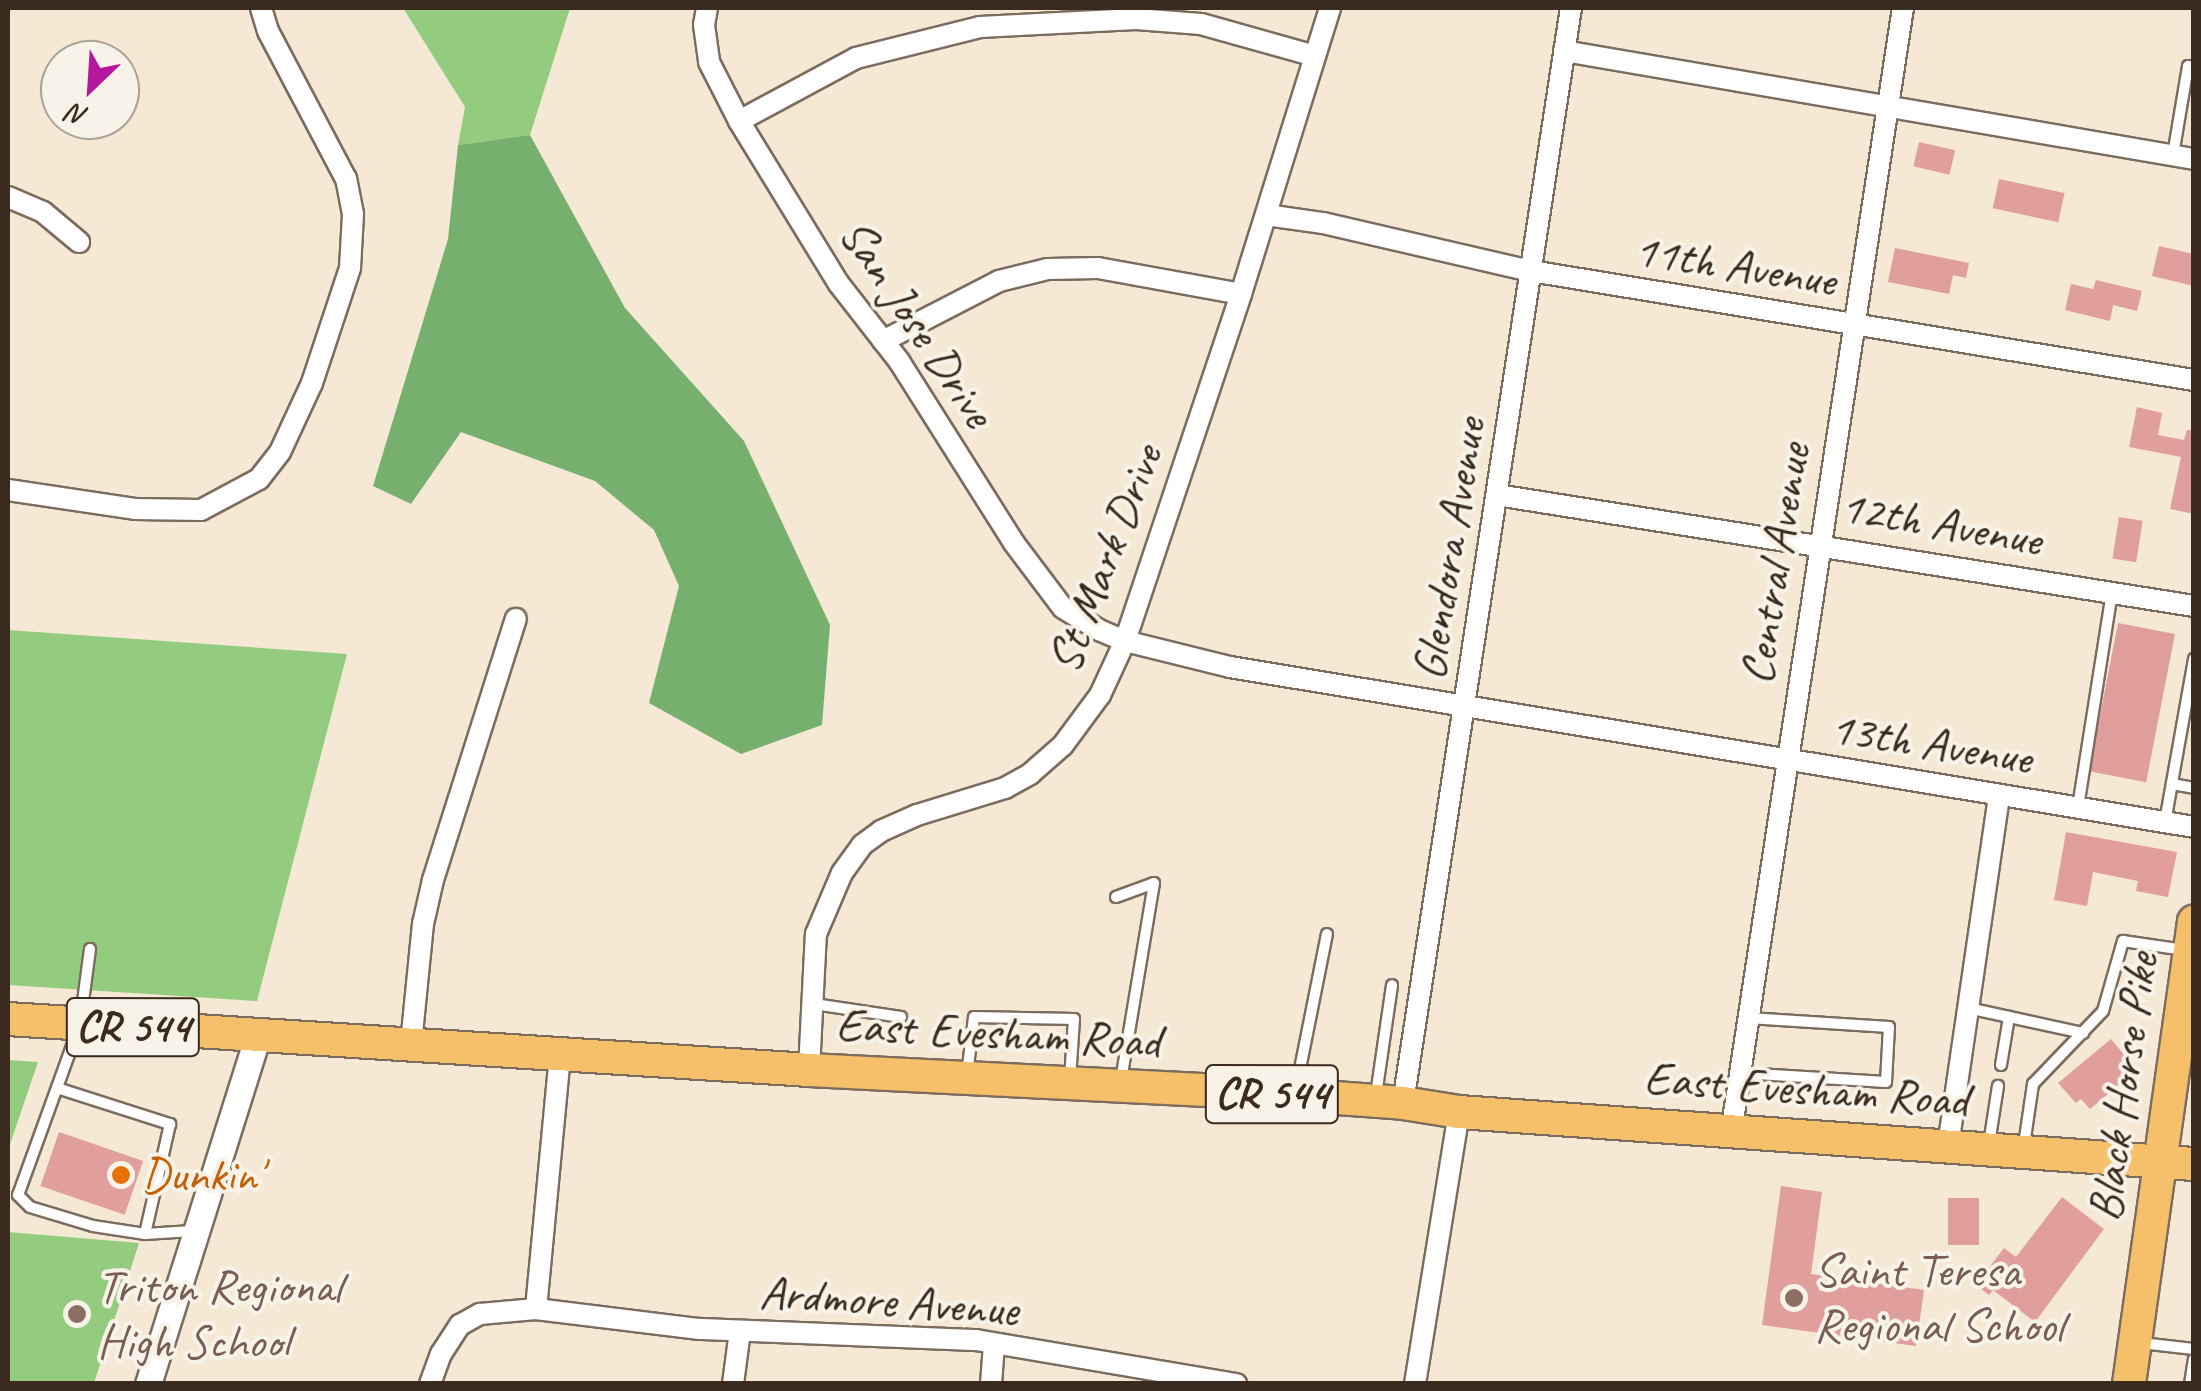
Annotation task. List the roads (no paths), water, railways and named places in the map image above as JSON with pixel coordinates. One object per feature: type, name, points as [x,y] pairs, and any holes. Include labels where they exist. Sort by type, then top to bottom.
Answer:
[{"type":"main road","name":"Black Horse Pike","points":[[2129,1384],[2178,1162],[2191,959]]},
{"type":"main road","name":"East Evesham Road","points":[[8,1019],[810,1070],[1295,1095],[1731,1133],[2178,1162]]},
{"type":"street","points":[[8,490],[136,509],[201,510],[259,478],[280,452],[312,383],[350,268],[354,214],[346,179],[268,31],[261,8]]},
{"type":"street","name":"San Jose Drive","points":[[707,8],[704,24],[709,62],[739,121],[839,284],[883,340],[1014,543],[1063,608],[1125,641]]},
{"type":"street","name":"St Mark Drive","points":[[810,1070],[816,934],[842,874],[862,845],[881,830],[1005,788],[1030,774],[1063,745],[1100,695],[1125,641],[1241,294],[1330,8]]},
{"type":"street","name":"Glendora Avenue","points":[[1389,1102],[1465,707],[1571,8]]},
{"type":"street","name":"Central Avenue","points":[[1731,1133],[1903,8]]},
{"type":"street","points":[[739,121],[856,58],[980,27],[1136,18],[1201,24],[1315,56]]},
{"type":"street","points":[[1564,51],[2183,157]]},
{"type":"street","points":[[8,197],[43,212],[79,242]]},
{"type":"street","name":"11th Avenue","points":[[1266,216],[1323,223],[1531,271],[2194,380]]},
{"type":"street","points":[[883,340],[1000,282],[1048,269],[1098,268],[1241,294]]},
{"type":"street","name":"12th Avenue","points":[[1497,495],[1819,543],[2194,606]]},
{"type":"street","points":[[411,1044],[424,924],[434,880],[516,618]]},
{"type":"street","name":"13th Avenue","points":[[1125,641],[1230,667],[2194,827]]},
{"type":"street","points":[[1948,1146],[1999,796]]},
{"type":"street","points":[[148,1384],[258,1034]]},
{"type":"street","points":[[536,1309],[560,1054]]},
{"type":"street","points":[[1416,1384],[1459,1112]]},
{"type":"street","name":"Ardmore Avenue","points":[[430,1384],[441,1354],[460,1325],[480,1314],[536,1309],[740,1331],[994,1344],[1236,1384]]},
{"type":"street","points":[[733,1384],[740,1331]]},
{"type":"street","points":[[991,1384],[994,1344]]},
{"type":"lane","points":[[2183,157],[2188,66],[2194,67]]},
{"type":"lane","points":[[2078,807],[2112,592]]},
{"type":"lane","points":[[2165,822],[2194,659]]},
{"type":"lane","points":[[2172,784],[2194,788]]},
{"type":"lane","points":[[1116,897],[1154,883],[1120,1087]]},
{"type":"lane","points":[[1295,1095],[1327,934]]},
{"type":"lane","points":[[2024,1151],[2032,1084],[2103,1011],[2124,942],[2191,959]]},
{"type":"lane","points":[[90,949],[80,1024],[18,1195],[30,1206],[93,1226],[145,1234],[196,1231]]},
{"type":"lane","points":[[1389,1102],[1392,986]]},
{"type":"lane","points":[[814,1004],[900,1017]]},
{"type":"lane","points":[[1968,1008],[2083,1034]]},
{"type":"lane","points":[[967,1079],[974,1017],[1074,1019],[1070,1084]]},
{"type":"lane","points":[[2002,1065],[2009,1017]]},
{"type":"lane","points":[[1740,1073],[1886,1082],[1888,1028],[1748,1018]]},
{"type":"lane","points":[[1988,1148],[1998,1086]]},
{"type":"lane","points":[[57,1088],[170,1124],[145,1234]]},
{"type":"lane","points":[[2135,1343],[2194,1349]]},
{"type":"lane","points":[[2190,1384],[2194,1358]]},
{"type":"place","name":"Dunkin'","points":[[121,1175]]},
{"type":"place","name":"Saint Teresa Regional School","points":[[1794,1298]]},
{"type":"place","name":"Triton Regional High School","points":[[77,1314]]}]
